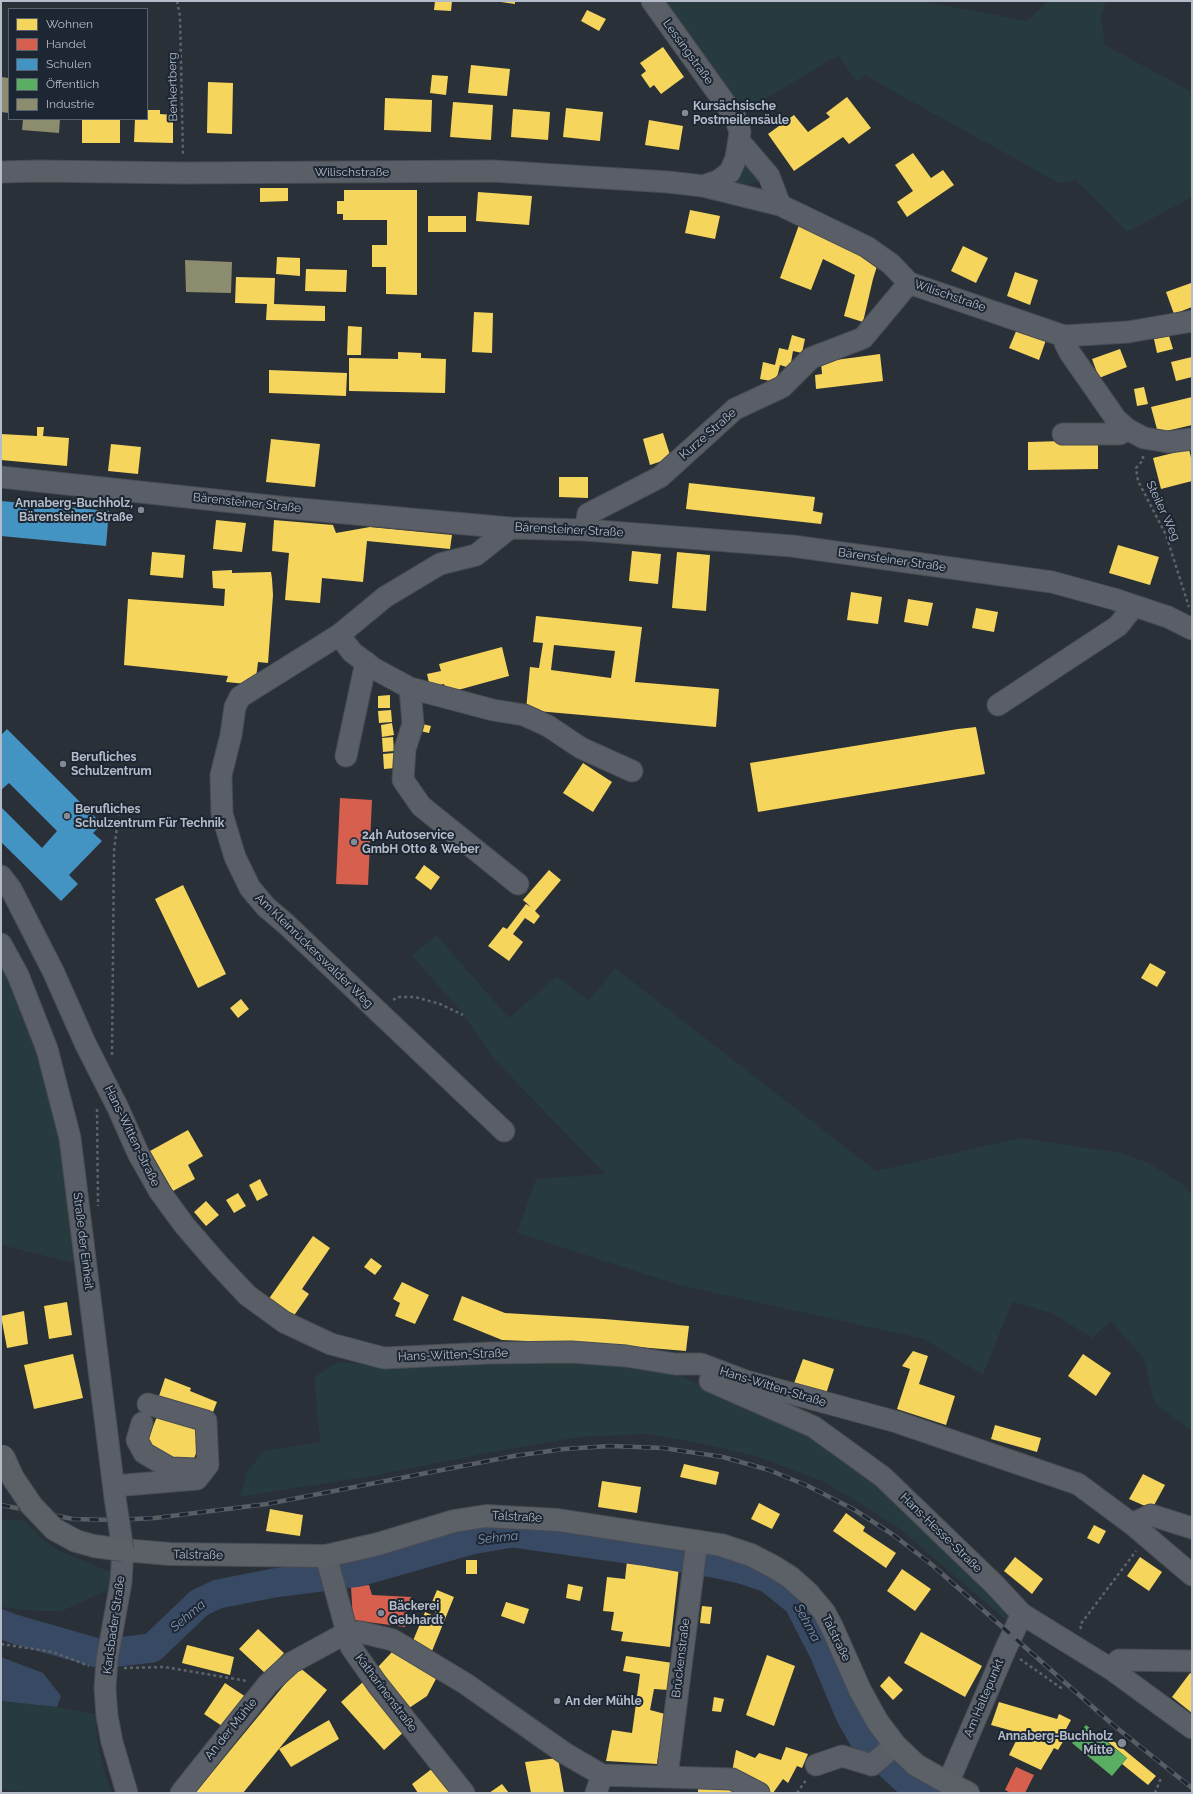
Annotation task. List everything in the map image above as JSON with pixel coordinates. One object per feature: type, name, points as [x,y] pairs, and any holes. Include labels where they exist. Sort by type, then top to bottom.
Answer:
[{"type":"main road","name":"Talstraße","points":[[2,1452],[13,1478],[32,1506],[54,1529],[76,1541],[94,1546],[123,1550],[170,1554],[328,1561],[454,1522],[486,1516],[558,1520],[696,1547],[721,1546],[751,1555],[780,1570],[808,1593],[824,1612],[860,1690],[877,1721],[885,1753],[916,1765],[968,1793]]},
{"type":"street","name":"Lessingstraße","points":[[652,1],[735,117],[740,132],[740,142]]},
{"type":"street","name":"Wilischstraße","points":[[703,186],[718,181],[730,172],[736,158],[740,142]]},
{"type":"street","points":[[740,142],[769,176],[780,205]]},
{"type":"street","name":"Wilischstraße","points":[[1,172],[493,172],[668,182],[703,186],[780,205],[867,247],[891,264],[909,283],[1064,336],[1128,332],[1192,321]]},
{"type":"street","name":"Kurze Straße","points":[[584,530],[588,514],[660,477],[736,409],[782,387],[812,358],[863,338],[909,283]]},
{"type":"street","points":[[1064,336],[1065,343],[1070,353],[1116,419],[1136,434]]},
{"type":"street","points":[[1063,434],[1136,434],[1168,442],[1192,439]]},
{"type":"street","name":"Bärensteiner Straße","points":[[1,477],[289,508],[510,528],[584,530],[792,546],[1052,582],[1168,617],[1192,629]]},
{"type":"street","name":"Am Kleinrückerswalder Weg","points":[[504,1131],[286,924],[266,907],[250,888],[235,857],[222,814],[221,775],[231,734],[235,707],[240,697],[339,635],[385,597],[440,564],[476,555],[510,528]]},
{"type":"street","points":[[998,705],[1118,626],[1134,606]]},
{"type":"street","points":[[339,635],[352,652],[410,688],[493,710],[524,715],[548,726],[582,748],[632,771]]},
{"type":"street","points":[[346,756],[366,662]]},
{"type":"street","points":[[410,688],[413,724],[405,749],[403,780],[421,806],[518,884]]},
{"type":"street","name":"Hans-Witten-Straße","points":[[1,876],[11,889],[53,971],[86,1046],[104,1080],[138,1153],[160,1192],[216,1263],[247,1295],[284,1322],[331,1344],[384,1358],[489,1353],[571,1352],[626,1356],[675,1364],[701,1364],[754,1383],[897,1422],[1078,1484],[1139,1531],[1192,1575]]},
{"type":"street","name":"Straße der Einheit","points":[[1,944],[18,975],[46,1049],[70,1138],[114,1492],[123,1550]]},
{"type":"street","name":"Hans-Hesse-Straße","points":[[675,1364],[814,1427],[883,1477],[994,1584],[1022,1614],[1111,1669],[1192,1728]]},
{"type":"street","points":[[114,1492],[197,1479],[208,1465],[206,1421],[148,1404]]},
{"type":"street","points":[[142,1423],[137,1440],[144,1453],[170,1468],[204,1470]]},
{"type":"street","points":[[1139,1531],[1151,1515],[1192,1528]]},
{"type":"street","name":"Brückenstraße","points":[[666,1776],[696,1547]]},
{"type":"street","name":"Karlsbader Straße","points":[[123,1550],[121,1582],[107,1660],[105,1688],[107,1716],[112,1742],[127,1793]]},
{"type":"street","name":"Katharinenstraße","points":[[328,1561],[351,1646],[377,1684],[464,1793]]},
{"type":"street","name":"Am Haltepunkt","points":[[948,1783],[1022,1614]]},
{"type":"street","points":[[348,1632],[360,1632],[393,1640],[466,1684],[566,1754],[599,1784],[666,1776],[732,1779],[759,1793]]},
{"type":"street","name":"An der Mühle","points":[[180,1793],[268,1684],[291,1663],[348,1632]]},
{"type":"street","points":[[1111,1669],[1119,1660],[1192,1662]]},
{"type":"street","points":[[816,1765],[842,1756],[872,1765],[885,1753]]},
{"type":"path","name":"Benkertberg","points":[[177,1],[180,16],[184,173]]},
{"type":"path","name":"Steiler Weg","points":[[1136,434],[1143,460],[1136,468],[1138,481],[1166,535],[1190,608]]},
{"type":"path","points":[[113,1054],[114,851],[120,810]]},
{"type":"path","points":[[380,1013],[398,996],[415,997],[440,1004],[463,1015]]},
{"type":"path","points":[[98,1211],[97,1095],[104,1080]]},
{"type":"path","points":[[1081,1632],[1080,1625],[1139,1531]]},
{"type":"path","points":[[1,1644],[53,1652],[95,1669]]},
{"type":"path","points":[[1006,1648],[1064,1690]]},
{"type":"path","points":[[118,1668],[165,1667],[268,1684]]},
{"type":"path","points":[[1155,1793],[1161,1778]]},
{"type":"green space","points":[[661,1],[921,1],[1027,21],[1048,1],[1106,1],[1101,17],[1105,45],[1192,92],[1192,197],[1127,232],[1076,180],[1059,183],[864,75],[857,82],[838,55],[741,114]]},
{"type":"green space","points":[[743,163],[760,182],[747,185],[734,182]]},
{"type":"green space","points":[[436,935],[509,1018],[557,976],[589,1001],[615,968],[876,1171],[1020,1138],[1122,1153],[1149,1163],[1183,1185],[1192,1194],[1192,1431],[1155,1404],[1144,1359],[1111,1321],[1092,1338],[1052,1313],[1012,1302],[983,1375],[924,1339],[679,1285],[517,1233],[536,1179],[605,1174],[494,1059],[460,1010],[412,956]]},
{"type":"green space","points":[[1,944],[47,1049],[86,1266],[1,1245]]},
{"type":"green space","points":[[338,1362],[387,1366],[542,1362],[618,1365],[676,1374],[778,1420],[835,1451],[905,1508],[1011,1614],[1007,1621],[899,1528],[825,1482],[758,1457],[708,1445],[648,1434],[579,1437],[371,1476],[240,1497],[247,1471],[265,1451],[320,1442],[314,1377]]},
{"type":"green space","points":[[1,1520],[23,1520],[57,1550],[115,1574],[108,1590],[62,1611],[37,1611],[1,1607]]},
{"type":"green space","points":[[1,1701],[57,1707],[95,1714],[97,1739],[104,1771],[112,1793],[31,1793],[1,1789]]},
{"type":"water","points":[[1,1657],[43,1673],[61,1696],[57,1707],[1,1701]]},
{"type":"building: Wohnen","points":[[435,1],[452,1],[451,11],[434,10]]},
{"type":"building: Wohnen","points":[[494,1],[515,1],[515,4]]},
{"type":"building: Wohnen","points":[[587,10],[606,19],[599,31],[581,21]]},
{"type":"building: Wohnen","points":[[663,47],[684,77],[661,94],[654,85],[650,88],[641,75],[646,71],[640,63]]},
{"type":"building: Wohnen","points":[[471,65],[510,69],[507,96],[468,93]]},
{"type":"building: Wohnen","points":[[432,75],[448,76],[446,95],[430,93]]},
{"type":"building: Wohnen","points":[[208,82],[233,83],[232,134],[207,133]]},
{"type":"building: Wohnen","points":[[847,97],[871,128],[849,144],[843,137],[794,171],[768,134],[794,115],[808,132],[830,117],[826,113]]},
{"type":"building: Wohnen","points":[[385,98],[432,100],[431,132],[384,130]]},
{"type":"building: Wohnen","points":[[453,102],[493,105],[491,140],[450,137]]},
{"type":"building: Wohnen","points":[[566,108],[603,112],[600,141],[563,137]]},
{"type":"building: Wohnen","points":[[513,109],[550,112],[548,140],[511,137]]},
{"type":"building: Wohnen","points":[[148,110],[160,110],[160,114],[173,115],[173,143],[134,142],[135,120],[148,120]]},
{"type":"building: Wohnen","points":[[82,120],[120,120],[120,143],[82,143]]},
{"type":"building: Wohnen","points":[[649,120],[683,126],[679,150],[645,145]]},
{"type":"building: Wohnen","points":[[913,153],[931,178],[943,170],[954,185],[907,217],[897,202],[913,191],[895,165]]},
{"type":"building: Wohnen","points":[[260,188],[288,188],[288,201],[260,202]]},
{"type":"building: Wohnen","points":[[344,190],[417,190],[417,295],[386,294],[386,267],[372,267],[372,245],[387,245],[387,220],[343,220],[343,214],[337,214],[337,201],[344,201]]},
{"type":"building: Wohnen","points":[[478,192],[532,196],[529,225],[476,221]]},
{"type":"building: Wohnen","points":[[690,210],[720,216],[715,239],[685,233]]},
{"type":"building: Wohnen","points":[[428,216],[466,216],[466,232],[428,232]]},
{"type":"building: Wohnen","points":[[800,222],[879,260],[863,322],[844,316],[855,275],[823,259],[811,290],[780,278]]},
{"type":"building: Wohnen","points":[[963,246],[988,258],[976,283],[951,271]]},
{"type":"building: Wohnen","points":[[277,257],[300,258],[300,276],[276,274]]},
{"type":"building: Wohnen","points":[[306,269],[347,270],[346,292],[305,291]]},
{"type":"building: Wohnen","points":[[1015,272],[1038,280],[1030,305],[1007,296]]},
{"type":"building: Wohnen","points":[[236,277],[275,278],[274,304],[325,306],[325,321],[266,320],[267,304],[235,303]]},
{"type":"building: Wohnen","points":[[1191,283],[1192,307],[1174,314],[1166,292]]},
{"type":"building: Wohnen","points":[[474,312],[493,313],[492,353],[472,352]]},
{"type":"building: Wohnen","points":[[348,326],[362,327],[361,355],[347,355]]},
{"type":"building: Wohnen","points":[[1017,329],[1046,340],[1039,360],[1009,348]]},
{"type":"building: Wohnen","points":[[792,335],[805,339],[802,353],[793,351],[790,368],[780,365],[776,382],[760,379],[763,362],[775,365],[779,348],[788,350]]},
{"type":"building: Wohnen","points":[[1169,336],[1173,349],[1157,353],[1154,339]]},
{"type":"building: Wohnen","points":[[1120,349],[1127,367],[1099,378],[1092,359]]},
{"type":"building: Wohnen","points":[[398,352],[421,353],[421,358],[446,359],[445,393],[349,391],[349,358],[398,359]]},
{"type":"building: Wohnen","points":[[880,354],[883,381],[816,389],[815,375],[822,374],[821,362]]},
{"type":"building: Wohnen","points":[[1192,357],[1192,377],[1176,381],[1171,362]]},
{"type":"building: Wohnen","points":[[269,370],[347,373],[346,396],[269,393]]},
{"type":"building: Wohnen","points":[[1144,387],[1148,404],[1137,406],[1134,389]]},
{"type":"building: Wohnen","points":[[1192,397],[1192,425],[1158,433],[1151,407]]},
{"type":"building: Wohnen","points":[[37,427],[44,427],[43,436],[69,438],[67,466],[1,460],[1,434],[37,436]]},
{"type":"building: Wohnen","points":[[663,433],[671,458],[650,465],[643,439]]},
{"type":"building: Wohnen","points":[[271,439],[320,444],[315,487],[266,482]]},
{"type":"building: Wohnen","points":[[1098,440],[1098,469],[1028,470],[1028,442]]},
{"type":"building: Wohnen","points":[[111,444],[141,447],[138,474],[108,471]]},
{"type":"building: Wohnen","points":[[1189,449],[1192,462],[1192,481],[1161,489],[1153,458]]},
{"type":"building: Wohnen","points":[[559,477],[588,477],[588,498],[559,497]]},
{"type":"building: Wohnen","points":[[689,483],[815,497],[813,511],[823,513],[821,524],[686,509]]},
{"type":"building: Wohnen","points":[[216,520],[246,523],[242,552],[213,549]]},
{"type":"building: Wohnen","points":[[274,520],[333,525],[336,533],[370,527],[452,535],[450,549],[367,541],[363,582],[322,578],[320,603],[285,600],[289,553],[272,551]]},
{"type":"building: Wohnen","points":[[1118,545],[1159,557],[1150,585],[1109,573]]},
{"type":"building: Wohnen","points":[[632,551],[661,554],[658,584],[629,581]]},
{"type":"building: Wohnen","points":[[152,552],[185,555],[183,578],[150,575]]},
{"type":"building: Wohnen","points":[[677,552],[710,555],[706,611],[672,608]]},
{"type":"building: Wohnen","points":[[232,570],[232,573],[271,572],[273,595],[268,663],[258,662],[256,678],[248,678],[247,684],[226,682],[228,676],[124,665],[128,599],[224,606],[225,589],[213,588],[212,571]]},
{"type":"building: Wohnen","points":[[851,592],[882,597],[878,624],[847,620]]},
{"type":"building: Wohnen","points":[[908,599],[933,603],[928,626],[904,622]]},
{"type":"building: Wohnen","points":[[976,608],[998,612],[994,632],[972,628]]},
{"type":"building: Wohnen","points":[[536,616],[642,627],[635,682],[719,689],[716,727],[526,710],[530,667],[539,668],[543,643],[533,642]],"holes":[[[554,645],[615,651],[611,678],[551,670]]]},
{"type":"building: Wohnen","points":[[502,647],[509,676],[447,693],[444,684],[430,687],[427,674],[441,671],[439,664]]},
{"type":"building: Wohnen","points":[[390,695],[390,708],[378,708],[378,696]]},
{"type":"building: Wohnen","points":[[391,710],[392,722],[379,723],[378,711]]},
{"type":"building: Wohnen","points":[[392,723],[394,735],[382,737],[381,725]]},
{"type":"building: Wohnen","points":[[418,723],[431,726],[429,733],[416,730]]},
{"type":"building: Wohnen","points":[[976,727],[985,774],[758,812],[750,763]]},
{"type":"building: Wohnen","points":[[393,737],[394,751],[383,752],[382,738]]},
{"type":"building: Wohnen","points":[[394,753],[395,768],[384,769],[383,754]]},
{"type":"building: Wohnen","points":[[583,763],[612,782],[593,812],[563,793]]},
{"type":"building: Wohnen","points":[[424,865],[440,877],[431,890],[415,878]]},
{"type":"building: Wohnen","points":[[549,870],[561,880],[535,911],[540,916],[534,924],[525,918],[513,934],[523,942],[509,961],[488,946],[503,927],[507,929],[526,904],[531,907],[523,900]]},
{"type":"building: Wohnen","points":[[183,885],[226,974],[198,988],[155,899]]},
{"type":"building: Wohnen","points":[[1150,963],[1166,972],[1157,987],[1141,978]]},
{"type":"building: Wohnen","points":[[241,999],[249,1009],[238,1018],[230,1008]]},
{"type":"building: Wohnen","points":[[188,1130],[203,1156],[188,1165],[195,1179],[173,1191],[150,1151]]},
{"type":"building: Wohnen","points":[[260,1179],[268,1195],[257,1201],[249,1185]]},
{"type":"building: Wohnen","points":[[238,1193],[246,1206],[234,1213],[226,1200]]},
{"type":"building: Wohnen","points":[[206,1201],[219,1215],[206,1226],[194,1212]]},
{"type":"building: Wohnen","points":[[313,1236],[330,1248],[302,1289],[309,1294],[293,1317],[268,1300]]},
{"type":"building: Wohnen","points":[[371,1258],[382,1266],[375,1275],[364,1267]]},
{"type":"building: Wohnen","points":[[402,1282],[429,1295],[415,1324],[395,1316],[400,1303],[393,1299]]},
{"type":"building: Wohnen","points":[[462,1296],[505,1313],[689,1326],[686,1351],[602,1344],[502,1340],[453,1320]]},
{"type":"building: Wohnen","points":[[67,1302],[72,1335],[49,1339],[44,1306]]},
{"type":"building: Wohnen","points":[[24,1311],[28,1344],[7,1348],[1,1316]]},
{"type":"building: Wohnen","points":[[913,1351],[928,1356],[919,1384],[955,1396],[946,1425],[897,1409],[910,1369],[902,1366]]},
{"type":"building: Wohnen","points":[[73,1354],[83,1398],[34,1409],[24,1365]]},
{"type":"building: Wohnen","points":[[1083,1354],[1111,1373],[1096,1396],[1068,1376]]},
{"type":"building: Wohnen","points":[[803,1359],[834,1369],[825,1397],[793,1386]]},
{"type":"building: Wohnen","points":[[165,1378],[191,1388],[190,1391],[217,1402],[211,1417],[159,1396]]},
{"type":"building: Wohnen","points":[[158,1414],[204,1433],[191,1466],[145,1447]]},
{"type":"building: Wohnen","points":[[995,1425],[1041,1438],[1037,1452],[991,1439]]},
{"type":"building: Wohnen","points":[[684,1464],[719,1472],[716,1485],[680,1477]]},
{"type":"building: Wohnen","points":[[1143,1474],[1165,1485],[1152,1509],[1129,1499]]},
{"type":"building: Wohnen","points":[[602,1481],[641,1487],[637,1513],[598,1507]]},
{"type":"building: Wohnen","points":[[759,1503],[780,1514],[772,1529],[751,1519]]},
{"type":"building: Wohnen","points":[[270,1509],[303,1515],[300,1536],[266,1531]]},
{"type":"building: Wohnen","points":[[846,1513],[865,1527],[863,1531],[896,1553],[886,1568],[833,1531]]},
{"type":"building: Wohnen","points":[[1094,1525],[1106,1531],[1099,1544],[1087,1538]]},
{"type":"building: Wohnen","points":[[1015,1557],[1043,1579],[1032,1594],[1004,1571]]},
{"type":"building: Wohnen","points":[[1140,1557],[1162,1572],[1149,1591],[1127,1576]]},
{"type":"building: Wohnen","points":[[466,1560],[477,1560],[477,1574],[466,1574]]},
{"type":"building: Wohnen","points":[[627,1561],[679,1567],[670,1647],[621,1641],[623,1632],[611,1630],[614,1612],[603,1611],[607,1577],[625,1579]]},
{"type":"building: Wohnen","points":[[902,1569],[931,1589],[915,1611],[887,1591]]},
{"type":"building: Wohnen","points":[[568,1584],[583,1587],[580,1601],[566,1598]]},
{"type":"building: Wohnen","points":[[437,1590],[454,1597],[432,1651],[412,1643],[425,1612],[434,1616],[438,1604],[432,1602]]},
{"type":"building: Wohnen","points":[[506,1602],[529,1609],[524,1624],[501,1616]]},
{"type":"building: Wohnen","points":[[702,1606],[712,1607],[710,1624],[700,1623]]},
{"type":"building: Wohnen","points":[[258,1629],[284,1653],[265,1673],[239,1649]]},
{"type":"building: Wohnen","points":[[921,1632],[982,1666],[965,1697],[904,1663]]},
{"type":"building: Wohnen","points":[[187,1645],[234,1657],[230,1675],[182,1663]]},
{"type":"building: Wohnen","points":[[392,1652],[437,1677],[427,1696],[409,1708],[378,1667]]},
{"type":"building: Wohnen","points":[[767,1655],[795,1666],[774,1726],[746,1715]]},
{"type":"building: Wohnen","points":[[626,1656],[673,1663],[669,1690],[654,1689],[650,1710],[665,1714],[657,1764],[606,1761],[612,1730],[632,1733],[640,1674],[623,1671]]},
{"type":"building: Wohnen","points":[[299,1667],[327,1690],[243,1793],[195,1793]]},
{"type":"building: Wohnen","points":[[1190,1673],[1192,1674],[1192,1713],[1172,1697]]},
{"type":"building: Wohnen","points":[[889,1676],[903,1690],[893,1700],[880,1686]]},
{"type":"building: Wohnen","points":[[364,1681],[406,1730],[384,1750],[341,1702]]},
{"type":"building: Wohnen","points":[[225,1683],[246,1697],[225,1728],[204,1714]]},
{"type":"building: Wohnen","points":[[714,1697],[724,1699],[721,1712],[712,1711]]},
{"type":"building: Wohnen","points":[[999,1702],[1057,1719],[1059,1714],[1071,1720],[1065,1731],[1068,1733],[1058,1750],[1054,1748],[1041,1770],[1009,1755],[1020,1733],[991,1725]]},
{"type":"building: Wohnen","points":[[329,1720],[339,1739],[291,1767],[279,1749]]},
{"type":"building: Wohnen","points":[[1105,1734],[1156,1776],[1148,1785],[1122,1764],[1127,1758],[1102,1737]]},
{"type":"building: Wohnen","points":[[786,1747],[808,1754],[802,1768],[797,1766],[788,1783],[783,1779],[773,1793],[769,1793],[745,1774],[732,1772],[736,1750],[755,1758],[759,1753],[781,1760]]},
{"type":"building: Wohnen","points":[[558,1758],[564,1793],[531,1793],[525,1762]]},
{"type":"building: Wohnen","points":[[433,1768],[454,1793],[418,1793],[412,1784]]},
{"type":"building: Wohnen","points":[[502,1784],[509,1793],[489,1793]]},
{"type":"building: Wohnen","points":[[698,1787],[734,1787],[734,1793],[698,1793]]},
{"type":"building: Handel","name":"24h Autoservice GmbH Otto & Weber","points":[[340,798],[372,800],[368,885],[336,884]]},
{"type":"building: Handel","points":[[369,1585],[372,1595],[411,1597],[405,1627],[353,1620],[351,1587]]},
{"type":"building: Handel","points":[[1016,1767],[1034,1775],[1025,1793],[1011,1793],[1005,1790]]},
{"type":"building: Schulen","points":[[1,501],[109,511],[106,546],[1,536]]},
{"type":"building: Schulen","name":"Berufliches Schulzentrum Für Technik","points":[[7,729],[102,824],[93,833],[102,841],[69,875],[78,884],[61,901],[1,842],[1,807],[42,848],[57,831],[9,783],[1,790],[1,735]]},
{"type":"building: Öffentlich","points":[[1086,1725],[1127,1758],[1112,1776],[1072,1743]]},
{"type":"building: Industrie","points":[[1,77],[8,78],[8,113],[1,112]]},
{"type":"building: Industrie","points":[[23,120],[60,120],[59,133],[22,130]]},
{"type":"building: Industrie","points":[[185,260],[232,262],[231,293],[186,292]]},
{"type":"waterway","name":"Sehma","points":[[1,1624],[101,1654],[152,1648],[199,1603],[218,1594],[274,1583],[359,1572],[471,1540],[512,1533],[648,1552],[718,1564],[741,1569],[768,1578],[798,1602],[824,1653],[850,1715],[866,1743],[908,1782],[930,1793]]},
{"type":"railway","points":[[1,1505],[73,1519],[113,1520],[155,1518],[267,1504],[514,1456],[564,1449],[610,1446],[663,1448],[723,1457],[769,1470],[808,1486],[853,1509],[892,1534],[931,1564],[1112,1724],[1192,1788]]},
{"type":"place","name":"Kursächsische Postmeilensäule","points":[[685,113]]},
{"type":"place","name":"Annaberg-Buchholz, Bärensteiner Straße","points":[[141,510]]},
{"type":"place","name":"Berufliches Schulzentrum","points":[[63,764]]},
{"type":"place","name":"Berufliches Schulzentrum Für Technik","points":[[67,816]]},
{"type":"place","name":"24h Autoservice GmbH Otto & Weber","points":[[354,842]]},
{"type":"place","name":"Bäckerei Gebhardt","points":[[381,1613]]},
{"type":"place","name":"An der Mühle","points":[[557,1701]]},
{"type":"place","name":"Annaberg-Buchholz Mitte","points":[[1122,1743]]}]
